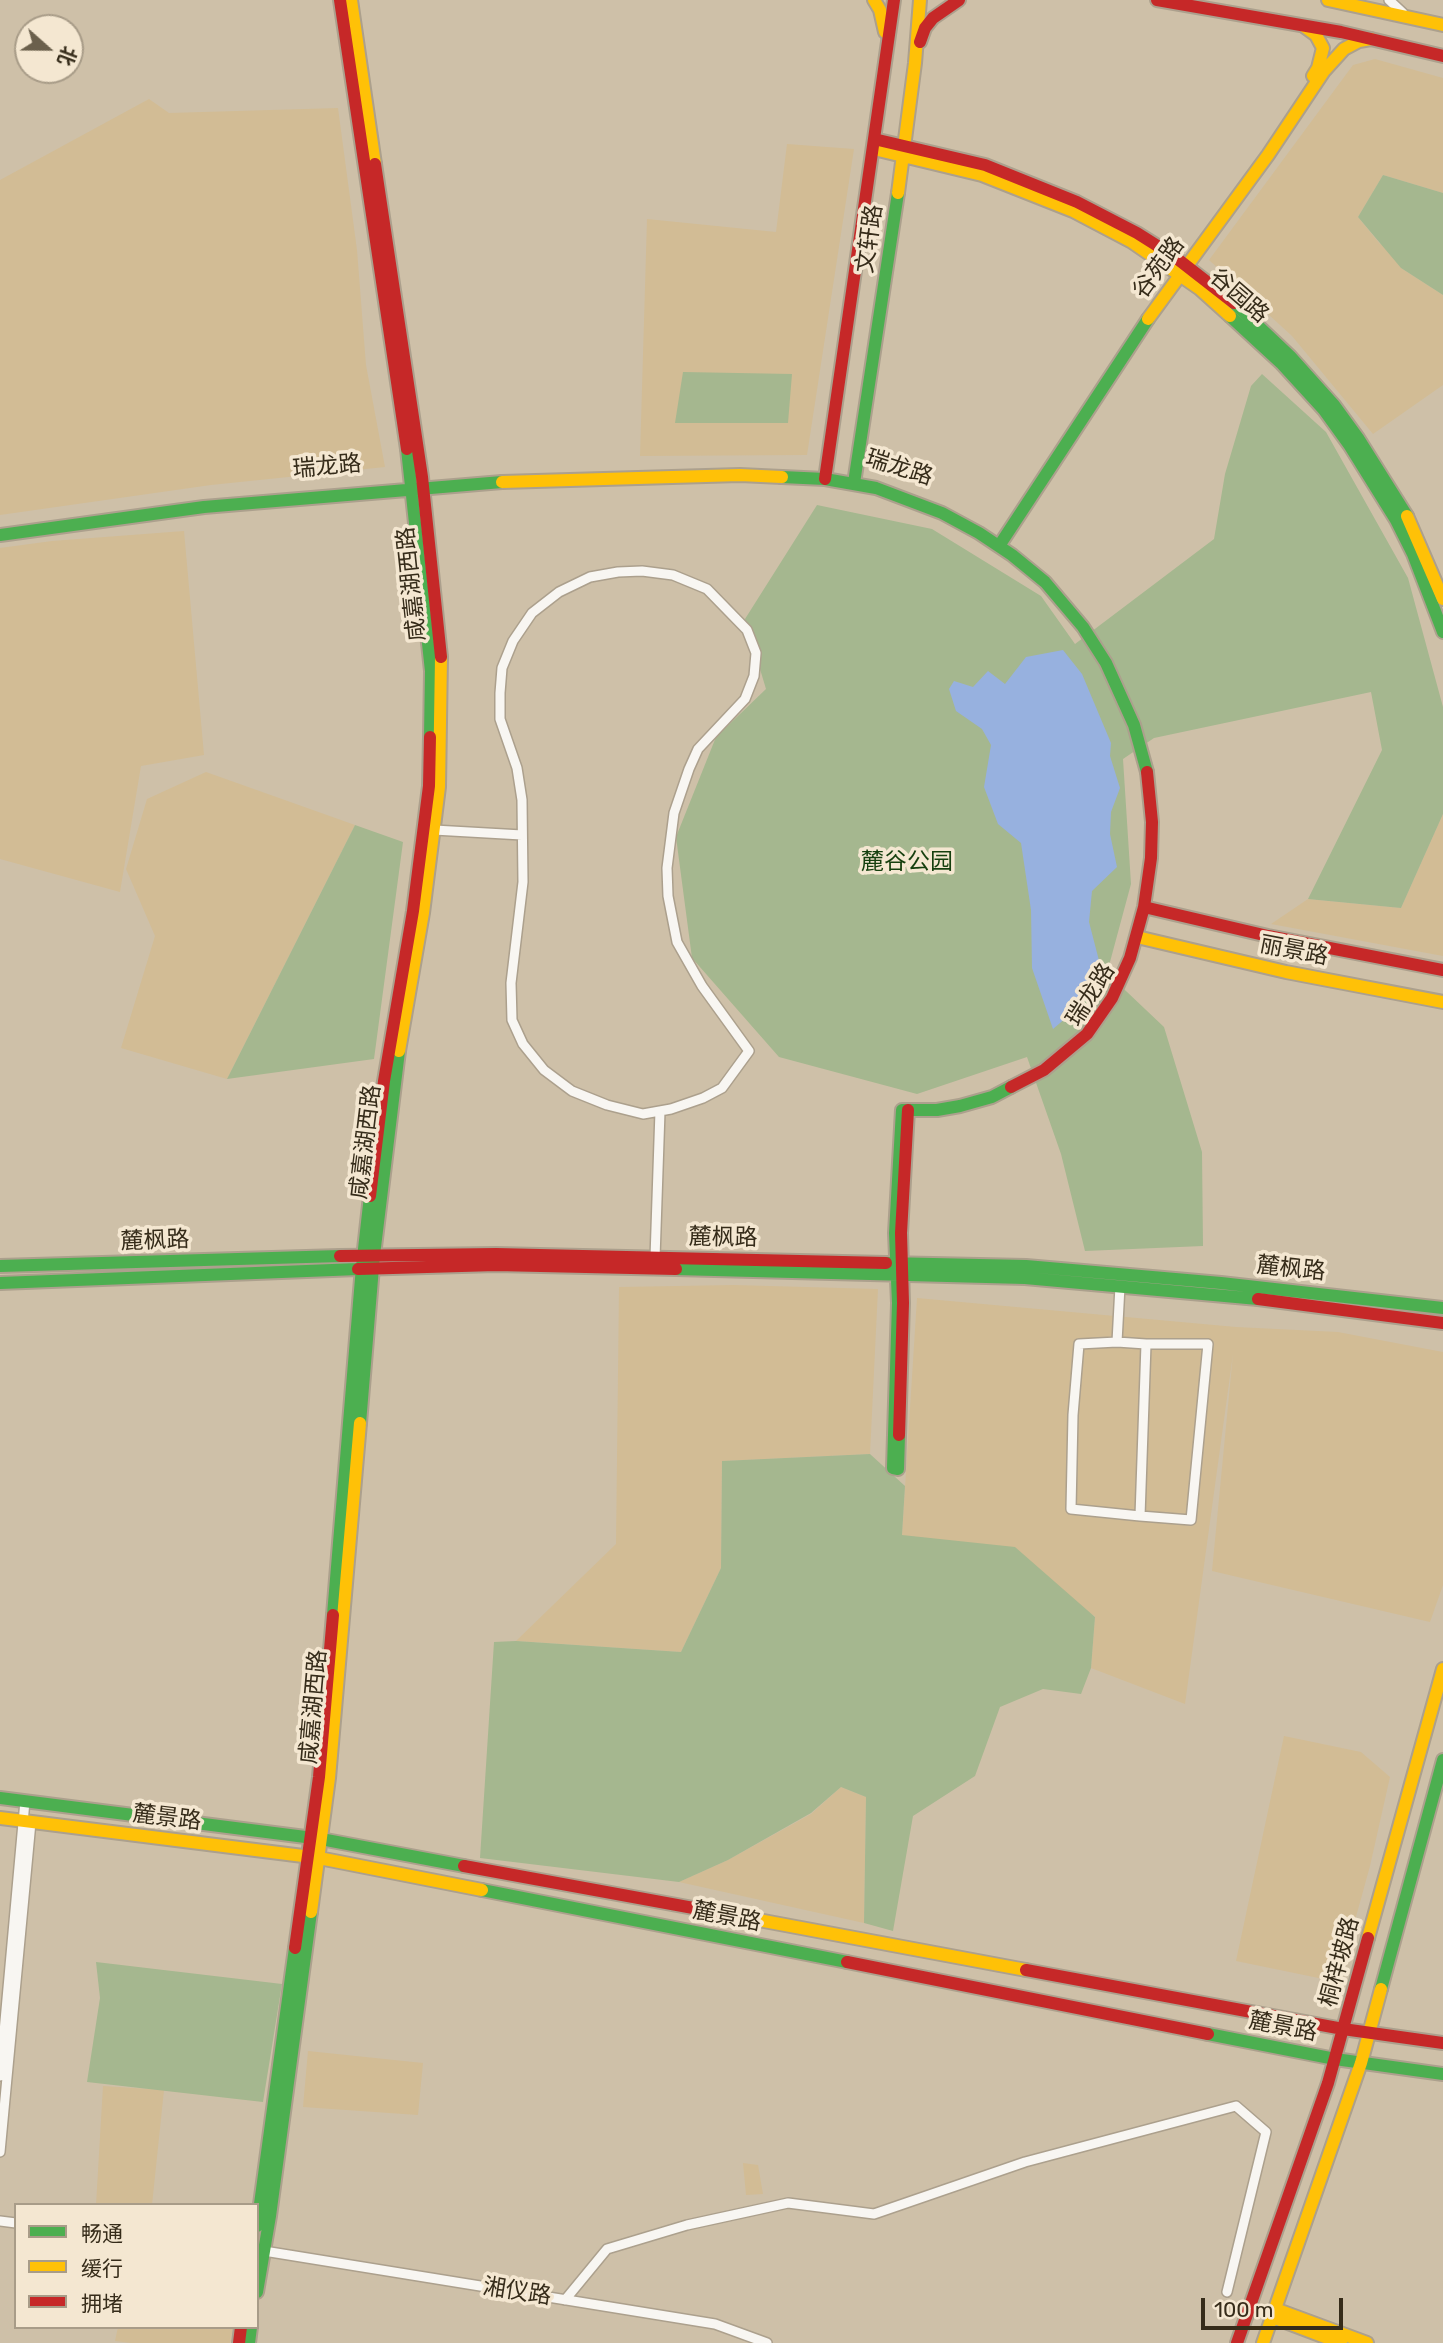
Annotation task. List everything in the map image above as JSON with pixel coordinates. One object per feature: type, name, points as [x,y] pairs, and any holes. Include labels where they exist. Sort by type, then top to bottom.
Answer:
[{"type":"main road","name":"咸嘉湖西路","points":[[259,2280],[316,1838],[329,1778],[384,1081],[413,912],[429,786],[431,671],[417,484],[340,0]]},
{"type":"main road","name":"咸嘉湖西路","points":[[351,0],[442,671],[439,787],[424,913],[394,1082],[368,1262]]},
{"type":"main road","points":[[874,0],[884,23],[885,57]]},
{"type":"main road","name":"文轩路","points":[[825,475],[894,0]]},
{"type":"main road","name":"文轩路","points":[[855,479],[904,150],[920,0]]},
{"type":"main road","points":[[915,63],[925,28],[941,12],[959,0]]},
{"type":"main road","points":[[1157,0],[1375,39],[1443,56]]},
{"type":"main road","points":[[1328,0],[1443,26]]},
{"type":"main road","name":"谷苑路","points":[[998,541],[1180,268],[1318,68],[1322,57],[1320,40],[1317,34],[1302,25]]},
{"type":"main road","name":"谷苑路","points":[[1180,268],[1268,155],[1330,63],[1352,44],[1375,39]]},
{"type":"main road","name":"谷园路","points":[[874,144],[985,166],[1044,187],[1137,233],[1263,329],[1334,405],[1371,457],[1405,513],[1443,599]]},
{"type":"main road","name":"谷园路","points":[[1180,268],[1281,363],[1324,410],[1396,520],[1413,554],[1443,632]]},
{"type":"main road","name":"瑞龙路","points":[[0,528],[204,500],[556,472],[783,468],[879,480],[927,498],[969,519],[1048,578],[1082,615],[1111,660],[1139,722],[1150,756],[1158,821],[1157,860],[1148,908],[1125,984],[1109,1013],[1091,1037],[1065,1060],[1030,1085],[994,1102],[961,1112],[927,1116],[905,1113],[899,1269]]},
{"type":"main road","name":"瑞龙路","points":[[0,535],[204,507],[417,484]]},
{"type":"main road","name":"丽景路","points":[[1148,908],[1268,936],[1443,970]]},
{"type":"main road","name":"丽景路","points":[[1140,937],[1272,969],[1443,1002]]},
{"type":"main road","name":"麓枫路","points":[[0,1266],[368,1262],[496,1254],[899,1269],[1040,1268],[1221,1283],[1443,1308]]},
{"type":"main road","points":[[0,1283],[368,1262],[899,1269],[1219,1294],[1443,1323]]},
{"type":"main road","points":[[899,1269],[898,1469],[893,1468],[899,1269]]},
{"type":"main road","name":"桐梓坡路","points":[[1237,2343],[1335,2059],[1443,1669]]},
{"type":"main road","name":"桐梓坡路","points":[[1263,2343],[1361,2063],[1443,1760]]},
{"type":"main road","name":"麓景路","points":[[0,1798],[316,1838],[1343,2029],[1443,2043]]},
{"type":"main road","name":"麓景路","points":[[0,1818],[314,1858],[1335,2059],[1443,2074]]},
{"type":"main road","name":"咸嘉湖西路","points":[[259,2214],[314,1858]]},
{"type":"main road","points":[[1273,2313],[1341,2343]]},
{"type":"main road","points":[[1273,2313],[1367,2343]]},
{"type":"street","points":[[1389,0],[1409,17]]},
{"type":"street","points":[[642,571],[673,575],[707,589],[747,630],[756,653],[754,676],[745,699],[698,749],[679,795],[669,844],[668,895],[677,942],[688,964],[749,1051],[722,1088],[703,1098],[660,1111],[643,1114],[607,1105],[572,1091],[544,1070],[523,1044],[512,1020],[511,983],[523,882],[522,800],[517,768],[500,719],[502,668],[513,641],[533,613],[559,592],[590,577],[618,572],[642,571]]},
{"type":"street","points":[[434,830],[522,835]]},
{"type":"street","points":[[655,1258],[660,1111]]},
{"type":"street","points":[[1117,1342],[1120,1286]]},
{"type":"street","points":[[1079,1344],[1146,1344],[1208,1344],[1191,1520],[1070,1509],[1073,1415],[1079,1344]]},
{"type":"street","points":[[1140,1516],[1146,1344]]},
{"type":"street","points":[[0,2152],[28,1821],[25,1801]]},
{"type":"street","points":[[0,2076],[28,1821]]},
{"type":"street","points":[[565,2300],[607,2249],[687,2225],[788,2203],[874,2214],[1025,2162],[1236,2106],[1266,2132],[1227,2292]]},
{"type":"street","name":"湘仪路","points":[[264,2251],[715,2324],[767,2343]]},
{"type":"shaded area","points":[[1375,59],[1443,78],[1443,193],[1383,175],[1358,217],[1380,244],[1404,249],[1401,268],[1443,295],[1443,385],[1373,434],[1292,336],[1209,260],[1353,65]]},
{"type":"shaded area","points":[[149,99],[169,113],[338,108],[357,250],[366,365],[385,467],[211,485],[0,515],[0,180]]},
{"type":"shaded area","points":[[787,144],[854,149],[807,455],[640,456],[647,219],[776,232]]},
{"type":"shaded area","points":[[184,531],[204,755],[141,766],[120,892],[0,859],[0,548],[52,541]]},
{"type":"shaded area","points":[[206,772],[355,825],[227,1079],[121,1048],[155,936],[126,869],[147,799]]},
{"type":"shaded area","points":[[1443,814],[1443,956],[1271,924],[1308,899],[1401,908]]},
{"type":"shaded area","points":[[734,1285],[878,1289],[870,1454],[722,1461],[721,1568],[681,1652],[516,1641],[616,1544],[619,1287]]},
{"type":"shaded area","points":[[917,1298],[1236,1327],[1338,1332],[1443,1352],[1443,1585],[1430,1622],[1212,1571],[1233,1354],[1185,1704],[1091,1668],[1095,1616],[902,1535]]},
{"type":"shaded area","points":[[1284,1736],[1361,1752],[1390,1777],[1370,1866],[1338,1982],[1236,1961]]},
{"type":"shaded area","points":[[841,1787],[866,1797],[864,1923],[679,1882],[728,1860],[811,1814]]},
{"type":"shaded area","points":[[308,2051],[423,2063],[418,2115],[303,2107]]},
{"type":"shaded area","points":[[103,2086],[164,2090],[152,2203],[96,2203]]},
{"type":"shaded area","points":[[743,2163],[758,2165],[763,2194],[746,2195]]},
{"type":"shaded area","points":[[118,2329],[233,2329],[230,2343],[115,2341]]},
{"type":"green space","points":[[1383,175],[1443,193],[1443,295],[1401,268],[1358,217]]},
{"type":"green space","points":[[683,372],[792,374],[788,423],[675,423]]},
{"type":"green space","name":"麓谷公园","points":[[1262,374],[1326,432],[1408,578],[1443,707],[1443,814],[1401,908],[1308,899],[1382,750],[1371,692],[1154,738],[1123,759],[1131,884],[1107,973],[1164,1027],[1202,1152],[1203,1246],[1085,1251],[1061,1154],[1027,1057],[917,1094],[779,1057],[692,958],[676,837],[716,737],[766,689],[745,619],[817,505],[932,529],[1041,596],[1075,644],[1214,539],[1225,474],[1251,386]]},
{"type":"green space","points":[[355,825],[403,842],[374,1059],[227,1079]]},
{"type":"green space","points":[[870,1454],[905,1486],[902,1535],[1015,1547],[1095,1617],[1091,1668],[1081,1694],[1043,1689],[1000,1707],[975,1776],[913,1816],[893,1931],[864,1923],[866,1797],[841,1787],[811,1813],[728,1860],[679,1882],[480,1858],[494,1642],[516,1641],[681,1652],[721,1568],[722,1461]]},
{"type":"green space","points":[[96,1962],[282,1984],[263,2102],[87,2082],[100,1998]]},
{"type":"water","points":[[1063,650],[1082,674],[1111,743],[1110,756],[1120,788],[1111,812],[1110,834],[1117,867],[1092,891],[1089,922],[1102,972],[1074,1011],[1053,1029],[1032,968],[1031,910],[1021,843],[998,824],[984,787],[991,745],[982,729],[956,711],[949,689],[954,681],[973,687],[988,671],[1005,684],[1026,657]]},
{"type":"traffic: fast","points":[[854,483],[898,193]]},
{"type":"traffic: fast","points":[[1234,303],[1290,356],[1334,405],[1407,516]]},
{"type":"traffic: fast","points":[[1230,316],[1281,363],[1324,410],[1350,446],[1396,520],[1413,554],[1443,632]]},
{"type":"traffic: fast","points":[[999,546],[1148,319]]},
{"type":"traffic: fast","points":[[407,449],[431,671],[430,737]]},
{"type":"traffic: fast","points":[[782,477],[825,479],[876,488],[942,513],[1012,555],[1045,582],[1083,627],[1106,663],[1134,725],[1147,772]]},
{"type":"traffic: fast","points":[[0,535],[204,507],[502,482]]},
{"type":"traffic: fast","points":[[360,1423],[374,1255],[399,1051]]},
{"type":"traffic: fast","points":[[899,1435],[898,1469],[893,1468],[898,1303],[895,1233],[902,1110],[937,1110],[960,1106],[992,1097],[1011,1087]]},
{"type":"traffic: fast","points":[[333,1615],[370,1196]]},
{"type":"traffic: fast","points":[[0,1266],[340,1256]]},
{"type":"traffic: fast","points":[[886,1263],[1026,1266],[1221,1283],[1443,1308]]},
{"type":"traffic: fast","points":[[0,1283],[358,1269]]},
{"type":"traffic: fast","points":[[676,1269],[1025,1278],[1258,1299]]},
{"type":"traffic: fast","points":[[1381,1989],[1443,1760]]},
{"type":"traffic: fast","points":[[0,1798],[321,1839],[464,1866]]},
{"type":"traffic: fast","points":[[482,1890],[847,1962]]},
{"type":"traffic: fast","points":[[259,2280],[311,1912]]},
{"type":"traffic: fast","points":[[259,2211],[295,1948]]},
{"type":"traffic: fast","points":[[1208,2034],[1335,2059],[1443,2074]]},
{"type":"traffic: fast","points":[[249,2343],[251,2329]]},
{"type":"traffic: slow","points":[[351,0],[375,164]]},
{"type":"traffic: slow","points":[[874,0],[880,10],[885,32]]},
{"type":"traffic: slow","points":[[898,193],[915,63],[920,0]]},
{"type":"traffic: slow","points":[[1328,0],[1443,25]]},
{"type":"traffic: slow","points":[[1305,27],[1316,35],[1323,48],[1313,76]]},
{"type":"traffic: slow","points":[[1148,319],[1268,155],[1324,71],[1344,49],[1359,41],[1371,39]]},
{"type":"traffic: slow","points":[[874,149],[982,175],[1073,211],[1132,242],[1200,289],[1230,316]]},
{"type":"traffic: slow","points":[[502,482],[740,475],[782,477]]},
{"type":"traffic: slow","points":[[1407,516],[1443,599]]},
{"type":"traffic: slow","points":[[399,1051],[423,913],[439,787],[441,657]]},
{"type":"traffic: slow","points":[[1137,937],[1286,972],[1443,1002]]},
{"type":"traffic: slow","points":[[311,1912],[329,1778],[360,1423]]},
{"type":"traffic: slow","points":[[1368,1938],[1443,1669]]},
{"type":"traffic: slow","points":[[0,1818],[319,1858],[482,1890]]},
{"type":"traffic: slow","points":[[737,1916],[1026,1970]]},
{"type":"traffic: slow","points":[[1263,2343],[1361,2063],[1381,1989]]},
{"type":"traffic: slow","points":[[1275,2309],[1367,2343]]},
{"type":"traffic: slow","points":[[1272,2317],[1341,2343]]},
{"type":"traffic: jam","points":[[340,0],[407,449]]},
{"type":"traffic: jam","points":[[825,479],[894,0]]},
{"type":"traffic: jam","points":[[920,42],[925,28],[933,18],[959,0]]},
{"type":"traffic: jam","points":[[1157,0],[1341,32],[1443,56]]},
{"type":"traffic: jam","points":[[874,139],[985,165],[1077,202],[1137,233],[1175,257],[1234,303]]},
{"type":"traffic: jam","points":[[375,164],[422,477],[441,657]]},
{"type":"traffic: jam","points":[[370,1196],[384,1081],[413,911],[429,786],[430,737]]},
{"type":"traffic: jam","points":[[1011,1087],[1044,1070],[1087,1034],[1112,998],[1130,958],[1144,907],[1151,858],[1152,822],[1147,772]]},
{"type":"traffic: jam","points":[[1144,907],[1268,936],[1443,970]]},
{"type":"traffic: jam","points":[[899,1435],[903,1303],[901,1233],[908,1110]]},
{"type":"traffic: jam","points":[[340,1256],[496,1254],[886,1263]]},
{"type":"traffic: jam","points":[[358,1269],[496,1265],[676,1269]]},
{"type":"traffic: jam","points":[[1258,1299],[1443,1323]]},
{"type":"traffic: jam","points":[[295,1948],[319,1777],[333,1615]]},
{"type":"traffic: jam","points":[[464,1866],[737,1916]]},
{"type":"traffic: jam","points":[[1237,2343],[1328,2083],[1368,1938]]},
{"type":"traffic: jam","points":[[847,1962],[1208,2034]]},
{"type":"traffic: jam","points":[[1026,1970],[1343,2029],[1443,2043]]},
{"type":"traffic: jam","points":[[239,2343],[241,2329]]}]
